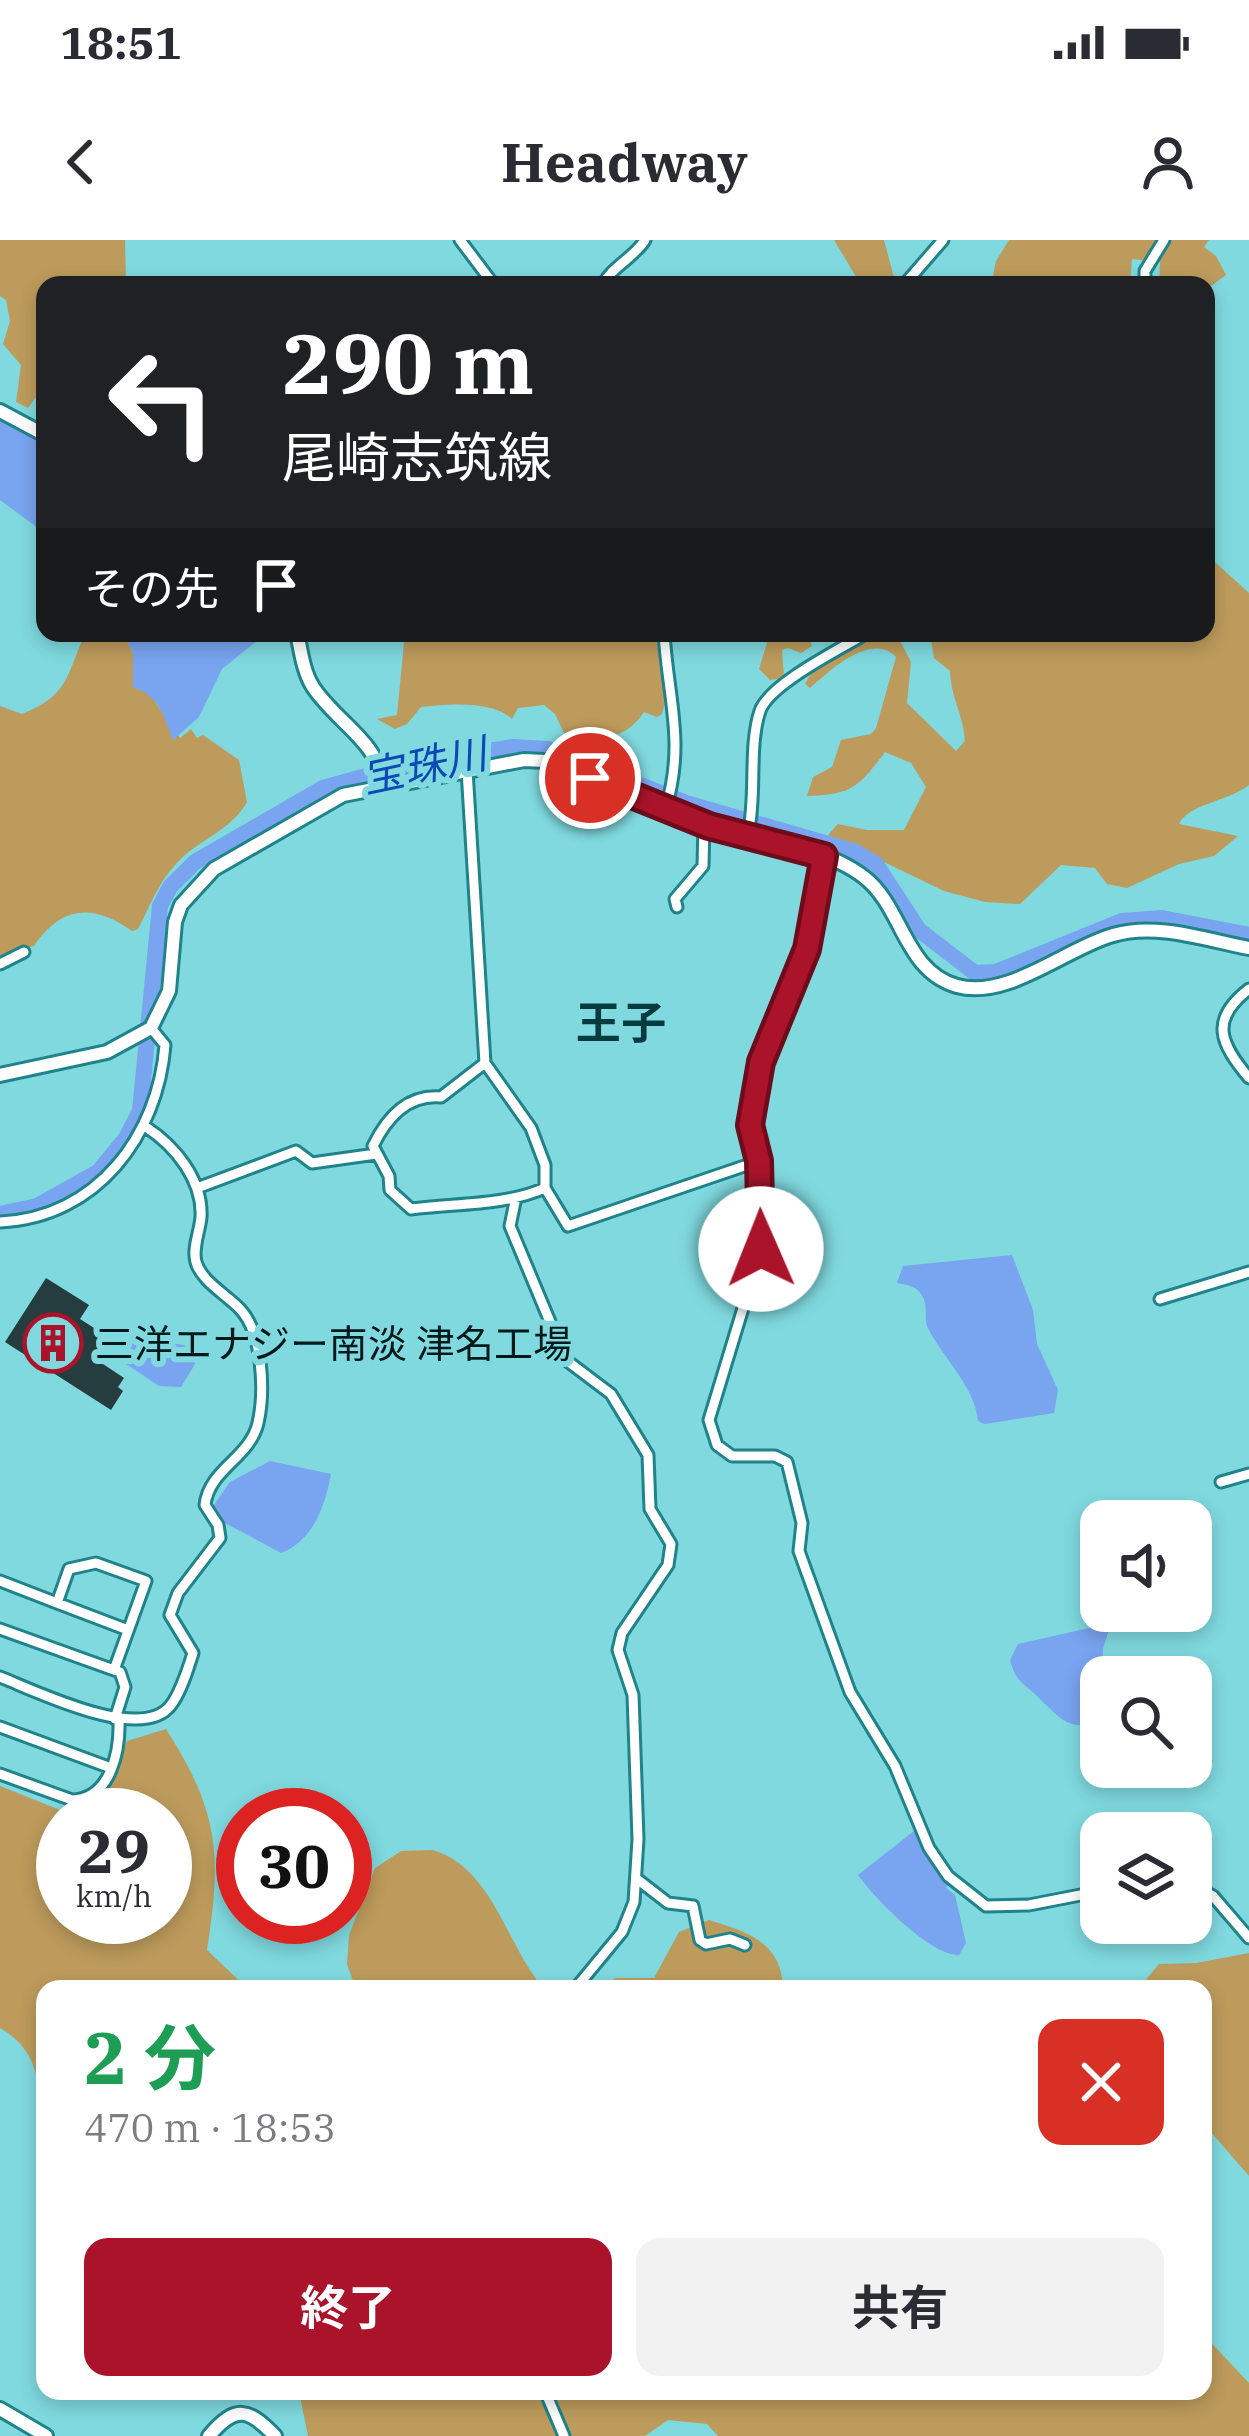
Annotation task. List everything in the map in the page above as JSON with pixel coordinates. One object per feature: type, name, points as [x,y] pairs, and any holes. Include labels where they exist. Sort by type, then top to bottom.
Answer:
[{"type":"main road","points":[[0,411],[36,429]]},
{"type":"main road","points":[[299,642],[306,675],[380,763],[383,782]]},
{"type":"main road","points":[[0,1075],[107,1052],[153,1030],[169,991],[175,922],[194,886],[319,807],[383,782],[545,760],[704,824],[748,831],[824,856],[866,878],[924,966],[959,986],[999,983],[1112,935],[1136,931],[1249,948]]},
{"type":"main road","points":[[0,2409],[46,2436]]},
{"type":"main road","points":[[209,2436],[227,2419],[243,2413],[255,2416],[275,2436]]},
{"type":"street","points":[[460,240],[487,276]]},
{"type":"street","points":[[607,276],[645,240]]},
{"type":"street","points":[[912,276],[944,240]]},
{"type":"street","points":[[1145,276],[1163,240]]},
{"type":"street","points":[[665,642],[676,713],[672,789],[666,808]]},
{"type":"street","points":[[748,831],[754,811],[759,712],[766,700],[853,642]]},
{"type":"street","points":[[467,770],[485,1063],[531,1128],[545,1165],[545,1188],[568,1226],[759,1161]]},
{"type":"street","points":[[677,907],[674,899],[704,866],[704,824]]},
{"type":"street","points":[[824,856],[807,949],[761,1062],[750,1125],[759,1161],[759,1263],[715,1392],[711,1431],[717,1445],[732,1456],[775,1456],[788,1462],[802,1522],[799,1551],[821,1602],[828,1639],[850,1692],[895,1766],[929,1848],[949,1876],[986,1906],[1029,1905],[1080,1896]]},
{"type":"street","points":[[0,964],[24,952]]},
{"type":"street","points":[[1249,989],[1230,1004],[1223,1017],[1230,1059],[1249,1078]]},
{"type":"street","points":[[0,1222],[60,1208],[117,1167],[146,1127],[162,1077],[165,1046],[153,1030]]},
{"type":"street","points":[[485,1063],[441,1097],[421,1095],[403,1106],[378,1135],[373,1146],[390,1190],[411,1209],[482,1200],[515,1202],[545,1188]]},
{"type":"street","points":[[0,1678],[117,1720],[162,1712],[172,1705],[193,1653],[170,1615],[178,1593],[220,1538],[205,1505],[206,1490],[253,1438],[262,1395],[251,1326],[196,1262],[202,1213],[197,1188],[166,1141],[146,1127]]},
{"type":"street","points":[[197,1188],[296,1151],[312,1163],[376,1154]]},
{"type":"street","points":[[515,1202],[509,1211],[510,1226],[566,1360],[611,1394],[648,1455],[650,1509],[671,1544],[668,1565],[622,1634],[618,1650],[633,1695],[634,1902],[622,1932],[582,1980]]},
{"type":"street","points":[[1160,1298],[1249,1271]]},
{"type":"street","points":[[1221,1482],[1249,1474]]},
{"type":"street","points":[[57,1603],[69,1569],[96,1564],[146,1581],[114,1670]]},
{"type":"street","points":[[0,1581],[128,1630]]},
{"type":"street","points":[[0,1629],[120,1672],[125,1688],[117,1720],[119,1746],[102,1787],[85,1800],[72,1800],[0,1774]]},
{"type":"street","points":[[0,1727],[111,1768]]},
{"type":"street","points":[[637,1879],[668,1903],[693,1906],[700,1940],[706,1944],[730,1939],[745,1945]]},
{"type":"street","points":[[1212,1895],[1249,1938]]},
{"type":"street","points":[[548,2400],[564,2436]]},
{"type":"shaded area","points":[[0,240],[125,240],[126,276],[36,276],[36,397],[28,408],[16,402],[21,365],[3,344],[10,321],[6,300],[0,296]]},
{"type":"shaded area","points":[[834,240],[884,240],[894,276],[856,276]]},
{"type":"shaded area","points":[[1009,240],[1209,240],[1204,247],[1216,256],[1226,275],[1215,283],[1215,276],[1159,276],[1160,262],[1132,259],[1131,276],[993,276]]},
{"type":"shaded area","points":[[1215,562],[1249,593],[1249,785],[1191,812],[1179,824],[1238,836],[1214,856],[1179,864],[1127,888],[1107,884],[1095,868],[1061,865],[1020,904],[985,902],[944,891],[828,835],[838,824],[904,830],[926,787],[911,763],[885,752],[853,787],[807,796],[813,777],[832,767],[841,740],[871,734],[876,728],[896,657],[886,650],[864,651],[840,663],[810,688],[805,684],[837,642],[901,642],[911,662],[907,703],[956,751],[965,741],[950,671],[934,658],[931,642],[1215,642]]},
{"type":"shaded area","points":[[82,642],[128,642],[133,653],[133,687],[149,693],[180,738],[191,729],[197,738],[203,735],[239,760],[247,802],[232,821],[170,871],[138,929],[132,931],[104,916],[78,913],[55,923],[34,946],[0,956],[0,706],[22,714],[50,698],[65,681]]},
{"type":"shaded area","points":[[404,642],[657,642],[667,694],[662,714],[644,712],[619,734],[599,737],[564,733],[555,714],[544,705],[518,708],[512,719],[481,706],[421,707],[407,724],[395,729],[377,719],[397,715]]},
{"type":"shaded area","points":[[767,642],[811,642],[801,653],[782,650],[784,678],[770,680],[759,669]]},
{"type":"shaded area","points":[[166,1729],[197,1785],[212,1835],[214,1887],[207,1950],[239,1980],[36,1980],[36,2073],[18,2042],[0,2028],[0,1786],[36,1800],[36,1944],[192,1944],[192,1788],[108,1788],[127,1741]]},
{"type":"shaded area","points":[[433,1850],[453,1859],[484,1890],[538,1980],[353,1980],[347,1964],[348,1944],[372,1944],[375,1868],[401,1851]]},
{"type":"shaded area","points":[[709,1920],[749,1935],[777,1960],[782,1980],[612,1980],[654,1978],[679,1932]]},
{"type":"shaded area","points":[[1249,1953],[1249,2176],[1212,2133],[1212,1980],[1146,1980],[1159,1964]]},
{"type":"shaded area","points":[[1212,2344],[1249,2383],[1249,2436],[718,2436],[707,2424],[668,2420],[645,2436],[308,2436],[301,2400],[1212,2400]]},
{"type":"water","points":[[0,417],[36,437],[36,528],[0,500]]},
{"type":"water","points":[[128,642],[256,642],[222,669],[199,717],[173,740],[155,702],[133,687],[133,653]]},
{"type":"water","points":[[1012,1255],[1033,1310],[1037,1344],[1058,1390],[1054,1413],[985,1424],[978,1421],[965,1385],[929,1330],[921,1294],[897,1283],[903,1266]]},
{"type":"water","points":[[116,1343],[190,1346],[195,1364],[181,1387],[159,1386],[114,1356]]},
{"type":"water","points":[[270,1461],[331,1474],[316,1521],[301,1540],[281,1553],[225,1523],[214,1505],[230,1482]]},
{"type":"water","points":[[1080,1630],[1108,1632],[1103,1656],[1080,1656],[1080,1725],[1066,1722],[1021,1682],[1010,1660],[1018,1644]]},
{"type":"water","points":[[914,1831],[950,1882],[946,1888],[955,1895],[966,1943],[959,1955],[919,1936],[858,1875]]},
{"type":"building","name":"三洋エナジー南淡 津名工場","points":[[46,1278],[89,1305],[80,1319],[105,1335],[94,1358],[124,1378],[118,1387],[123,1391],[111,1410],[5,1342]]},
{"type":"waterway","name":"宝珠川","points":[[0,1214],[37,1206],[98,1172],[126,1138],[140,1111],[160,906],[170,887],[195,862],[323,788],[398,767],[512,747],[548,749],[686,803],[856,852],[876,864],[919,930],[975,973],[996,972],[1122,921],[1162,918],[1249,935]]},
{"type":"place","name":"三洋エナジー南淡 津名工場","points":[[53,1343]]},
{"type":"district","name":"王子","points":[[621,1022]]},
{"type":"route","points":[[590,778],[709,826],[824,856],[807,949],[761,1062],[750,1125],[759,1161],[761,1249]]}]
